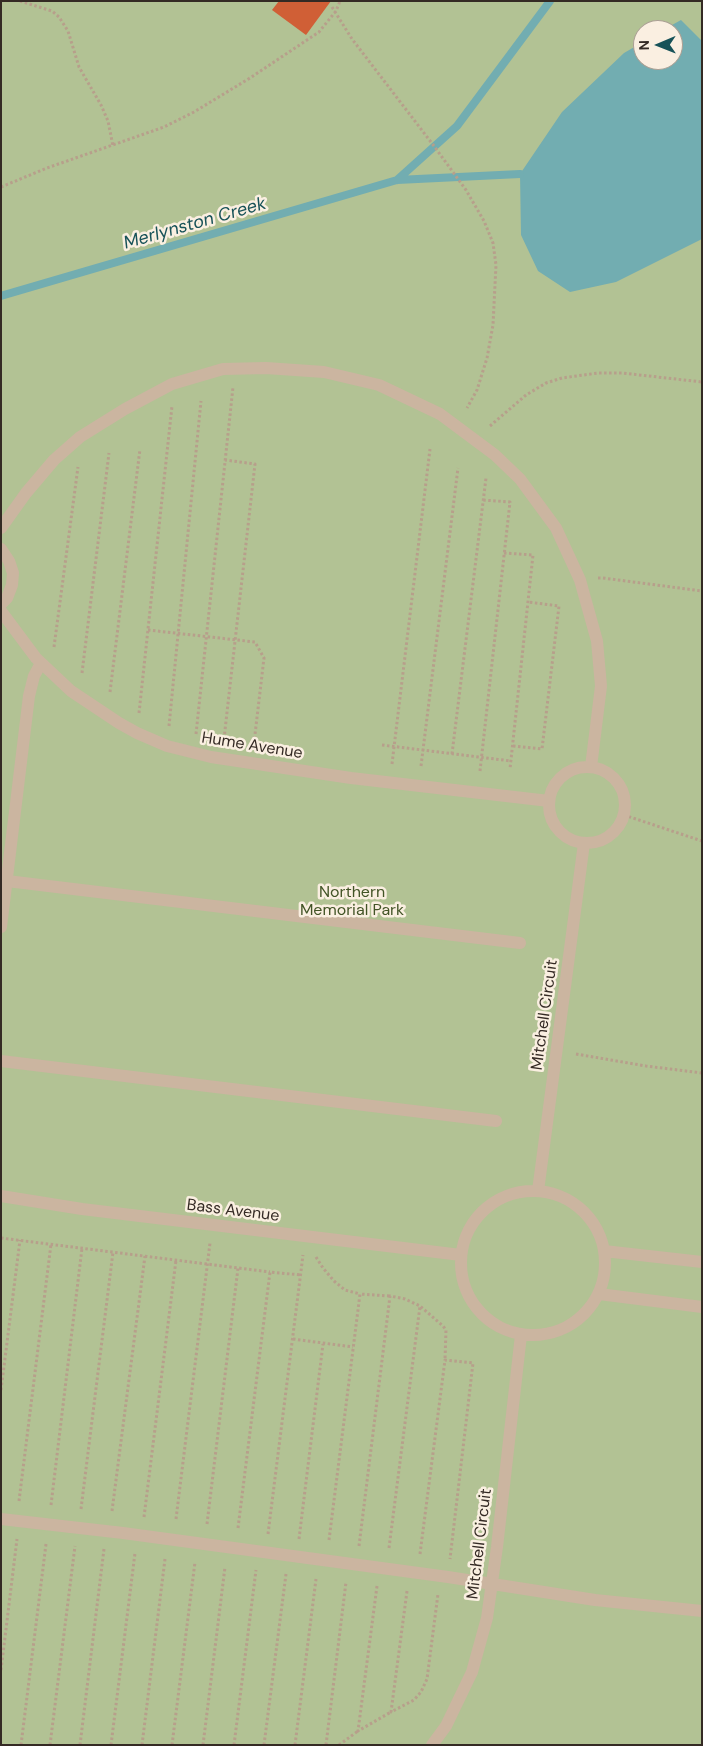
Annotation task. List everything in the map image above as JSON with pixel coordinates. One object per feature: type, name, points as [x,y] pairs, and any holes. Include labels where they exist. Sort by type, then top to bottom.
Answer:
[{"type":"lane","points":[[1,528],[26,493],[48,467],[80,437],[125,409],[175,384],[223,370],[266,368],[324,372],[379,385],[440,414],[495,455],[520,479],[556,528],[580,580],[597,641],[601,686],[591,767]]},
{"type":"lane","points":[[1,549],[9,560],[12,572],[12,585],[7,598],[1,604]]},
{"type":"lane","name":"Hume Avenue","points":[[1,611],[40,663],[79,696],[137,733],[167,746],[252,764],[390,783],[549,801]]},
{"type":"lane","points":[[1,927],[29,696],[34,676],[40,663]]},
{"type":"lane","points":[[591,767],[603,771],[614,778],[622,789],[625,802],[624,815],[619,827],[609,836],[597,842],[584,843],[562,834],[555,825],[550,813],[549,801],[553,790],[568,772],[579,768],[591,767]]},
{"type":"lane","name":"Mitchell Circuit","points":[[538,1191],[584,843]]},
{"type":"lane","points":[[7,881],[520,943]]},
{"type":"lane","points":[[1,1060],[496,1121]]},
{"type":"lane","points":[[538,1191],[561,1197],[581,1209],[596,1228],[604,1251],[604,1273],[598,1294],[586,1314],[567,1328],[545,1335],[521,1335],[500,1328],[482,1316],[469,1298],[461,1277],[460,1255],[466,1234],[478,1215],[484,1210],[495,1201],[516,1193],[538,1191]]},
{"type":"lane","name":"Bass Avenue","points":[[1,1196],[82,1209],[460,1255]]},
{"type":"lane","points":[[604,1251],[702,1262]]},
{"type":"lane","points":[[598,1294],[702,1306]]},
{"type":"lane","name":"Mitchell Circuit","points":[[432,1745],[446,1726],[472,1672],[487,1618],[521,1335]]},
{"type":"lane","points":[[1,1519],[383,1568],[595,1600],[702,1612]]},
{"type":"path","points":[[20,1],[52,11],[59,17],[68,31],[79,67],[102,105],[108,121],[113,146]]},
{"type":"path","points":[[1,187],[47,168],[164,128],[194,112],[319,32],[336,11],[340,1]]},
{"type":"path","points":[[332,7],[352,39],[466,190],[484,221],[493,242],[496,264],[493,325],[487,358],[477,390],[457,426]]},
{"type":"path","points":[[194,753],[235,369]]},
{"type":"path","points":[[474,439],[526,395],[546,383],[562,378],[598,373],[622,373],[702,382]]},
{"type":"path","points":[[137,733],[175,384]]},
{"type":"path","points":[[167,746],[201,401]]},
{"type":"path","points":[[390,783],[430,449]]},
{"type":"path","points":[[107,715],[140,450]]},
{"type":"path","points":[[79,696],[109,453]]},
{"type":"path","points":[[222,759],[255,464],[225,460]]},
{"type":"path","points":[[50,672],[78,467]]},
{"type":"path","points":[[419,786],[458,468]]},
{"type":"path","points":[[452,754],[486,478]]},
{"type":"path","points":[[480,771],[510,502],[483,500]]},
{"type":"path","points":[[504,553],[533,555],[510,769]]},
{"type":"path","points":[[512,746],[542,749],[559,606],[580,580],[604,578],[702,591]]},
{"type":"path","points":[[528,602],[559,606]]},
{"type":"path","points":[[148,630],[255,642],[264,658],[252,764]]},
{"type":"path","points":[[382,744],[511,761]]},
{"type":"path","points":[[624,815],[702,841]]},
{"type":"path","points":[[557,1051],[702,1073]]},
{"type":"path","points":[[142,1745],[212,1225]]},
{"type":"path","points":[[234,1745],[293,1339],[306,1235]]},
{"type":"path","points":[[306,1235],[323,1268],[345,1290],[360,1294],[405,1299],[420,1306],[446,1330],[445,1360],[391,1712]]},
{"type":"path","points":[[1,1238],[301,1275]]},
{"type":"path","points":[[1,1390],[20,1240]]},
{"type":"path","points":[[1,1670],[51,1244]]},
{"type":"path","points":[[21,1745],[82,1248]]},
{"type":"path","points":[[50,1745],[113,1252]]},
{"type":"path","points":[[80,1745],[145,1256]]},
{"type":"path","points":[[111,1745],[176,1260]]},
{"type":"path","points":[[172,1745],[238,1268]]},
{"type":"path","points":[[203,1745],[270,1272]]},
{"type":"path","points":[[295,1745],[360,1294]]},
{"type":"path","points":[[326,1745],[390,1296]]},
{"type":"path","points":[[358,1732],[420,1306]]},
{"type":"path","points":[[293,1339],[353,1347]]},
{"type":"path","points":[[264,1745],[323,1344]]},
{"type":"path","points":[[339,1745],[391,1712],[414,1700],[421,1692],[427,1679],[444,1577],[473,1363],[445,1360]]},
{"type":"green space","name":"Northern Memorial Park","points":[[1,1],[702,1],[702,1745],[1,1745]]},
{"type":"water","points":[[683,22],[702,41],[702,239],[616,282],[570,292],[538,271],[521,235],[520,174],[562,112],[624,53],[633,48],[633,70],[683,70]]},
{"type":"building","points":[[279,1],[331,1],[306,35],[272,10]]},
{"type":"waterway","name":"Merlynston Creek","points":[[397,180],[457,126],[550,1]]},
{"type":"waterway","name":"Merlynston Creek","points":[[1,296],[397,180],[520,174]]}]
